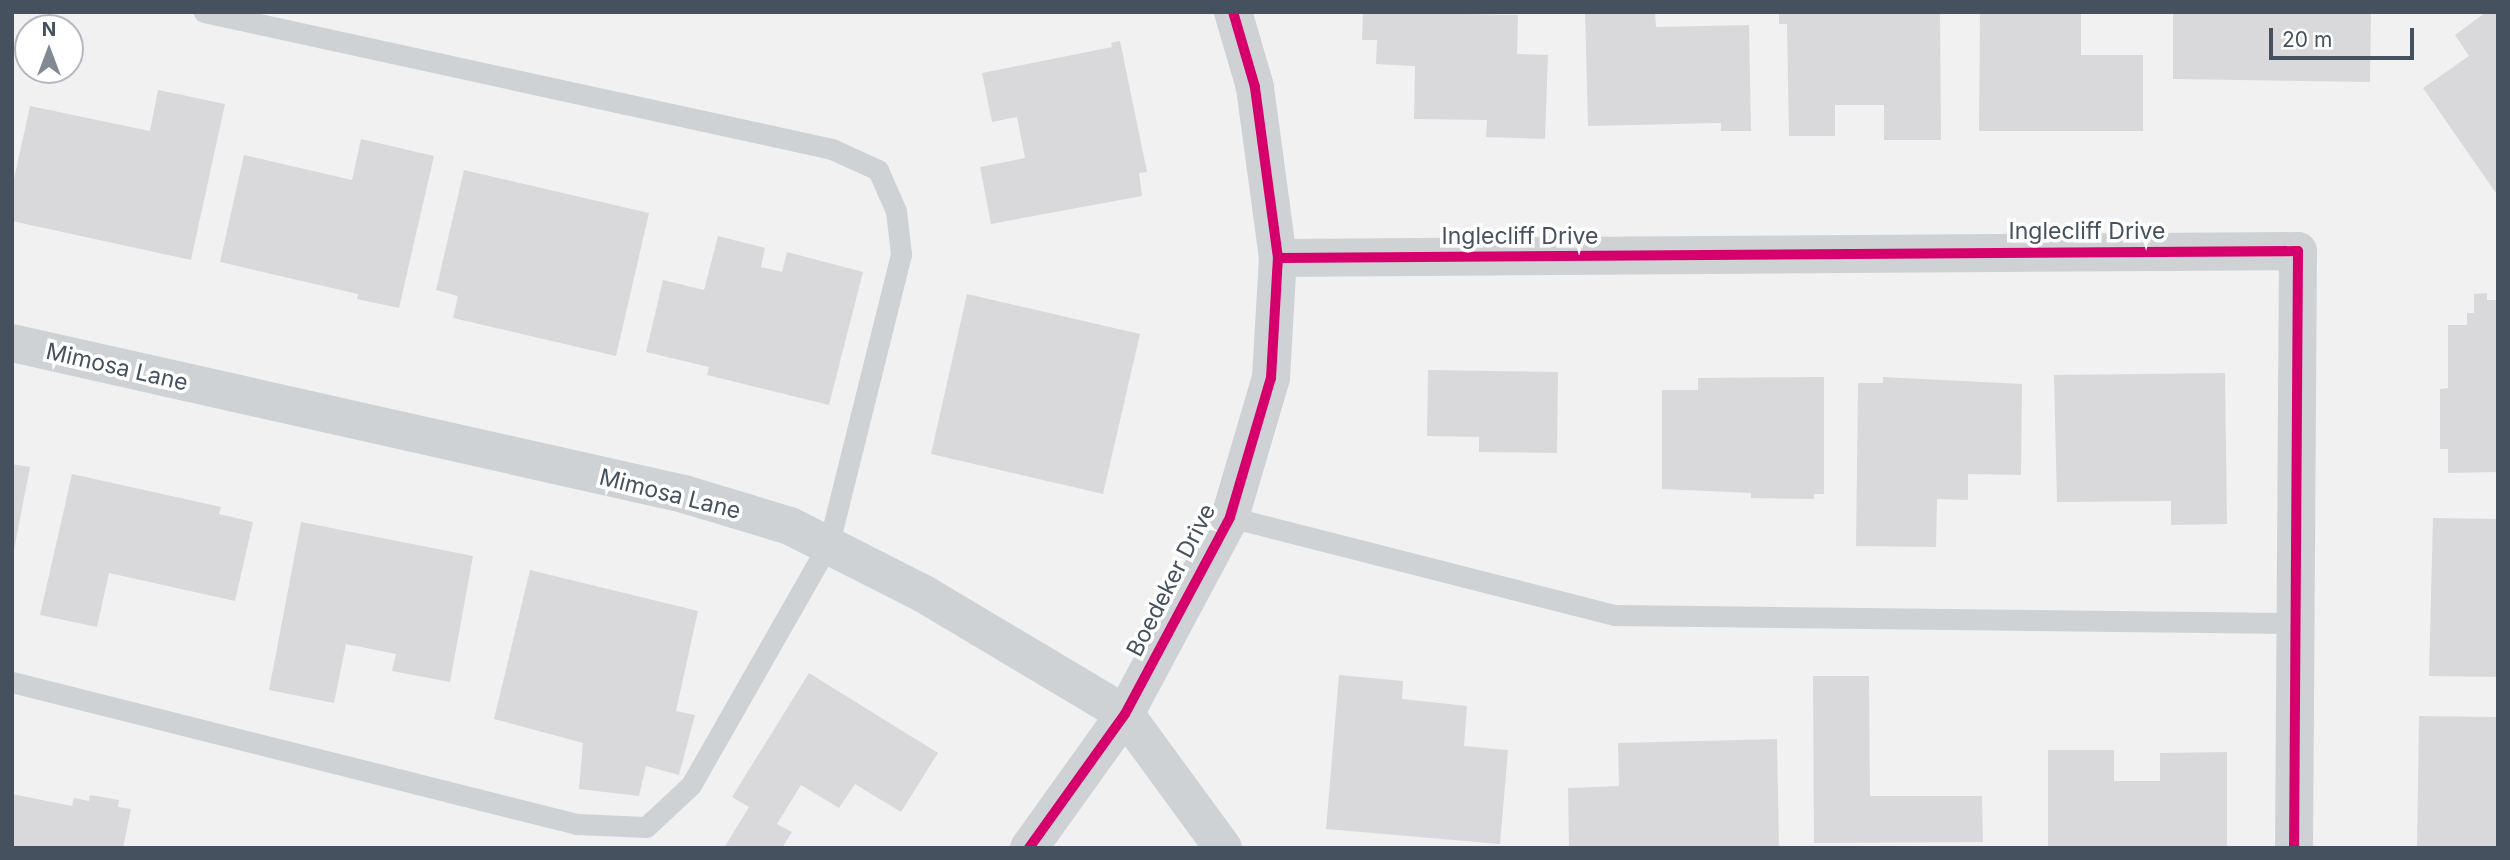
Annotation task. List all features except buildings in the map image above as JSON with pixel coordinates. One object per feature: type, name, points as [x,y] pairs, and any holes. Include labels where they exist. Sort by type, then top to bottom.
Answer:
[{"type":"street","name":"Boedeker Drive","points":[[1029,848],[1125,714],[1230,517],[1271,378],[1278,258],[1255,87],[1233,12]]},
{"type":"street","name":"Inglecliff Drive","points":[[1278,258],[2298,251],[2294,848]]},
{"type":"street","name":"Mimosa Lane","points":[[12,343],[684,494],[790,526],[829,543],[924,594],[1125,714],[1223,848]]},
{"type":"lane","points":[[12,682],[577,824],[646,827],[691,785],[829,543],[901,254],[897,211],[877,170],[832,149],[204,12]]},
{"type":"lane","points":[[1230,517],[1614,615],[2296,623]]},
{"type":"cycle path","points":[[1029,848],[1125,714],[1230,517],[1271,378],[1278,258],[1255,87],[1233,12]]},
{"type":"cycle path","points":[[1278,258],[2298,251],[2294,848]]}]
